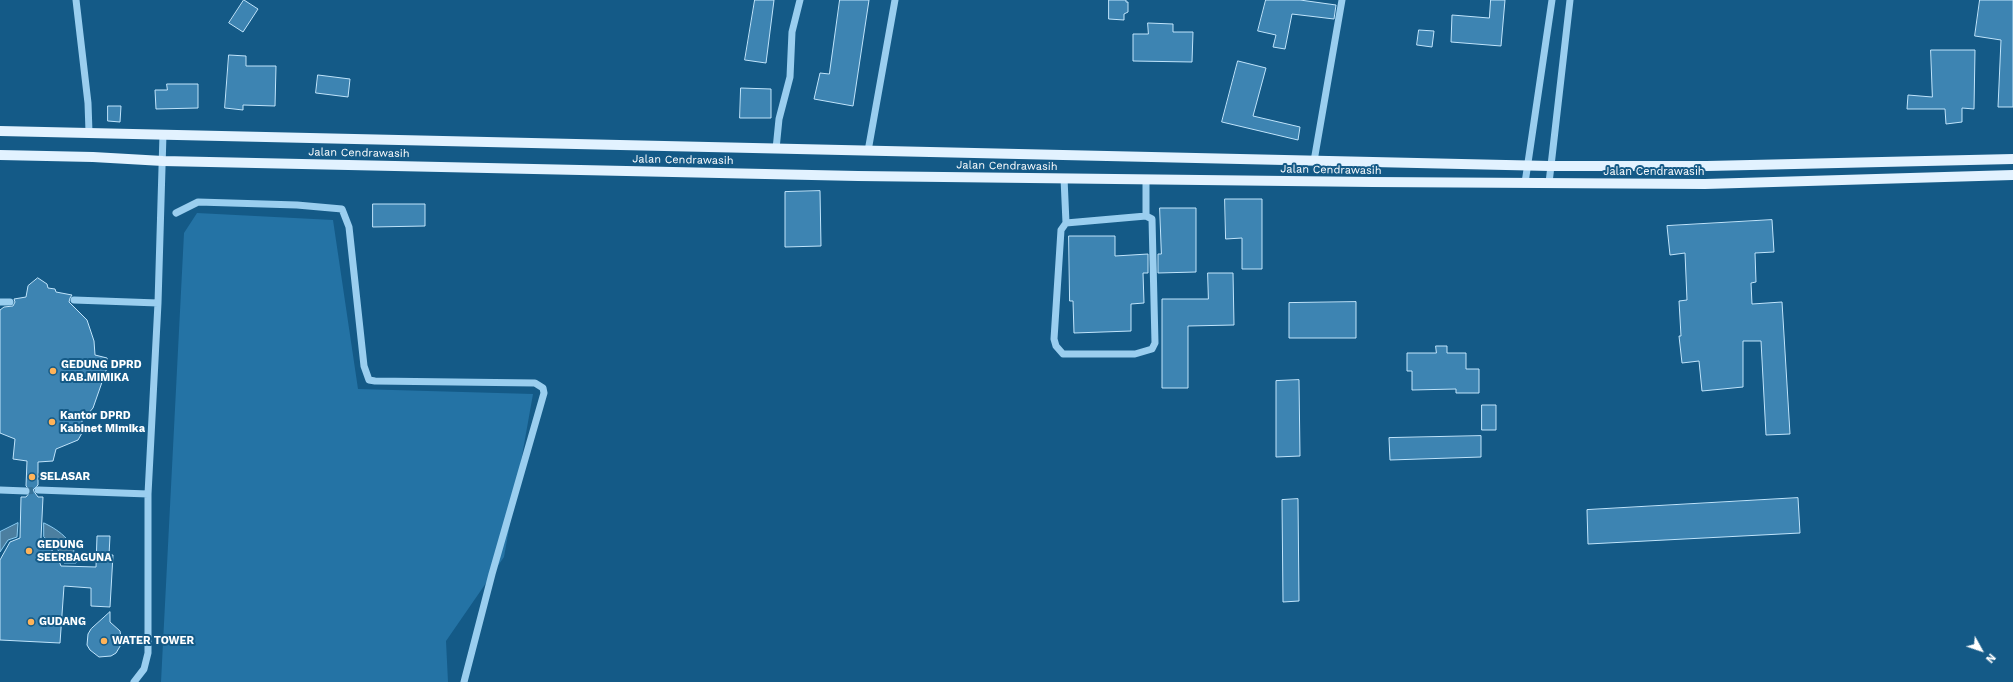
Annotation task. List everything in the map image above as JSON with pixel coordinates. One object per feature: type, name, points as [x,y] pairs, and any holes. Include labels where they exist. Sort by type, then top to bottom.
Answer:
[{"type":"main road","name":"Jalan Cendrawasih","points":[[0,130],[90,128],[163,134],[1527,166],[1707,166],[2013,159]]},
{"type":"main road","name":"Jalan Cendrawasih","points":[[0,155],[93,157],[163,161],[858,176],[1525,183],[1705,184],[2013,175]]},
{"type":"street","points":[[76,0],[90,128]]},
{"type":"street","points":[[776,148],[778,119],[790,77],[792,32],[800,0]]},
{"type":"street","points":[[868,151],[895,0]]},
{"type":"street","points":[[1314,161],[1342,0]]},
{"type":"street","points":[[1525,183],[1552,0]]},
{"type":"street","points":[[1549,183],[1570,0]]},
{"type":"street","points":[[134,682],[144,669],[148,654],[148,494],[158,304],[163,134]]},
{"type":"street","points":[[1064,178],[1066,223],[1059,236],[1054,339],[1056,346],[1063,354],[1069,356],[1135,354],[1152,349],[1154,343],[1152,219],[1146,216],[1066,223]]},
{"type":"street","points":[[1146,179],[1146,216]]},
{"type":"street","points":[[176,213],[198,202],[297,205],[342,209],[349,227],[364,366],[369,380],[535,383],[542,388],[544,393],[488,589],[464,682]]},
{"type":"street","points":[[74,300],[158,304]]},
{"type":"street","points":[[0,302],[10,302]]},
{"type":"street","points":[[0,490],[26,490]]},
{"type":"street","points":[[38,490],[148,494]]},
{"type":"shaded area","points":[[197,213],[333,220],[358,389],[533,394],[504,557],[446,641],[448,682],[161,682],[184,233]]},
{"type":"shaded area","points":[[18,523],[17,537],[8,540],[0,552],[0,532]]},
{"type":"shaded area","points":[[44,523],[66,538],[73,549],[76,563],[64,563],[58,550],[44,537]]},
{"type":"building","points":[[244,0],[258,9],[243,32],[229,23]]},
{"type":"building","points":[[755,0],[774,0],[766,63],[745,60]]},
{"type":"building","points":[[840,0],[869,0],[853,106],[814,99],[820,73],[829,74]]},
{"type":"building","points":[[1109,0],[1126,0],[1126,2],[1128,2],[1128,12],[1124,14],[1124,20],[1109,19]]},
{"type":"building","points":[[1266,0],[1300,0],[1336,5],[1334,19],[1292,14],[1285,49],[1273,47],[1276,35],[1258,31]]},
{"type":"building","points":[[1491,0],[1505,0],[1501,46],[1451,42],[1452,15],[1489,18]]},
{"type":"building","points":[[1980,0],[2013,0],[2013,107],[1998,107],[2001,40],[1975,36]]},
{"type":"building","points":[[1148,23],[1173,24],[1173,32],[1193,32],[1192,62],[1133,61],[1133,34],[1148,34]]},
{"type":"building","points":[[1419,30],[1434,31],[1432,47],[1417,45]]},
{"type":"building","points":[[1931,50],[1975,50],[1974,109],[1962,108],[1962,122],[1946,124],[1945,109],[1907,109],[1908,95],[1932,97]]},
{"type":"building","points":[[229,55],[246,56],[246,66],[276,66],[275,106],[243,105],[243,110],[225,108]]},
{"type":"building","points":[[1238,61],[1266,68],[1253,116],[1300,127],[1298,140],[1222,122]]},
{"type":"building","points":[[318,75],[350,79],[348,97],[316,93]]},
{"type":"building","points":[[167,84],[198,84],[198,108],[156,109],[155,90],[167,90]]},
{"type":"building","points":[[741,88],[771,89],[771,118],[740,118]]},
{"type":"building","points":[[108,106],[121,106],[120,122],[108,121]]},
{"type":"building","points":[[820,191],[821,246],[785,247],[785,192]]},
{"type":"building","points":[[1225,199],[1262,199],[1262,269],[1242,269],[1242,238],[1226,239]]},
{"type":"building","points":[[373,204],[425,204],[425,226],[373,227]]},
{"type":"building","points":[[1160,208],[1196,208],[1196,272],[1158,273],[1158,254],[1161,254]]},
{"type":"building","points":[[1772,220],[1774,252],[1755,253],[1756,282],[1751,283],[1752,304],[1782,302],[1790,434],[1766,435],[1761,341],[1743,341],[1743,387],[1702,391],[1699,361],[1682,363],[1679,336],[1681,336],[1679,301],[1687,300],[1685,253],[1670,255],[1667,226]]},
{"type":"building","points":[[1069,236],[1115,236],[1115,256],[1148,254],[1148,273],[1143,273],[1144,303],[1131,304],[1131,331],[1074,333],[1073,301],[1070,301]]},
{"type":"building","points":[[1208,273],[1233,273],[1234,325],[1188,326],[1188,388],[1162,388],[1162,299],[1208,299]]},
{"type":"building","name":"GEDUNG DPRD KAB.MIMIKA","points":[[38,278],[47,284],[48,288],[55,289],[56,292],[72,295],[69,302],[87,320],[94,341],[95,355],[107,358],[108,365],[93,408],[82,421],[82,433],[78,440],[56,449],[53,461],[38,462],[38,485],[33,490],[38,497],[43,497],[41,538],[57,556],[61,566],[96,567],[97,536],[110,536],[109,555],[113,555],[110,607],[91,606],[91,588],[64,586],[60,643],[0,640],[0,560],[10,542],[20,538],[21,497],[26,497],[31,491],[26,486],[27,461],[13,459],[15,439],[0,433],[0,310],[4,307],[13,306],[15,302],[14,299],[26,297],[28,286]]},
{"type":"building","points":[[1356,302],[1356,338],[1289,338],[1289,303]]},
{"type":"building","points":[[1436,346],[1447,346],[1447,353],[1466,353],[1466,369],[1479,369],[1479,393],[1456,393],[1456,389],[1412,390],[1412,371],[1407,371],[1407,353],[1436,353]]},
{"type":"building","points":[[1299,380],[1300,456],[1276,457],[1276,381]]},
{"type":"building","points":[[1482,405],[1496,405],[1496,430],[1482,430]]},
{"type":"building","points":[[1481,436],[1481,457],[1390,460],[1389,438]]},
{"type":"building","points":[[1798,498],[1800,533],[1588,544],[1587,510]]},
{"type":"building","points":[[1298,499],[1299,601],[1283,602],[1282,500]]},
{"type":"building","name":"WATER TOWER","points":[[110,612],[110,622],[120,631],[122,643],[116,653],[111,656],[99,657],[90,650],[87,645],[88,634],[91,629]]},
{"type":"tunnel","points":[[26,491],[38,490]]},
{"type":"place","name":"GEDUNG DPRD KAB.MIMIKA","points":[[53,371]]},
{"type":"place","name":"Kantor DPRD Kabinet Mimika","points":[[52,422]]},
{"type":"place","name":"SELASAR","points":[[32,477]]},
{"type":"place","name":"GEDUNG SEERBAGUNA","points":[[29,551]]},
{"type":"place","name":"GUDANG","points":[[31,622]]},
{"type":"place","name":"WATER TOWER","points":[[104,641]]}]
